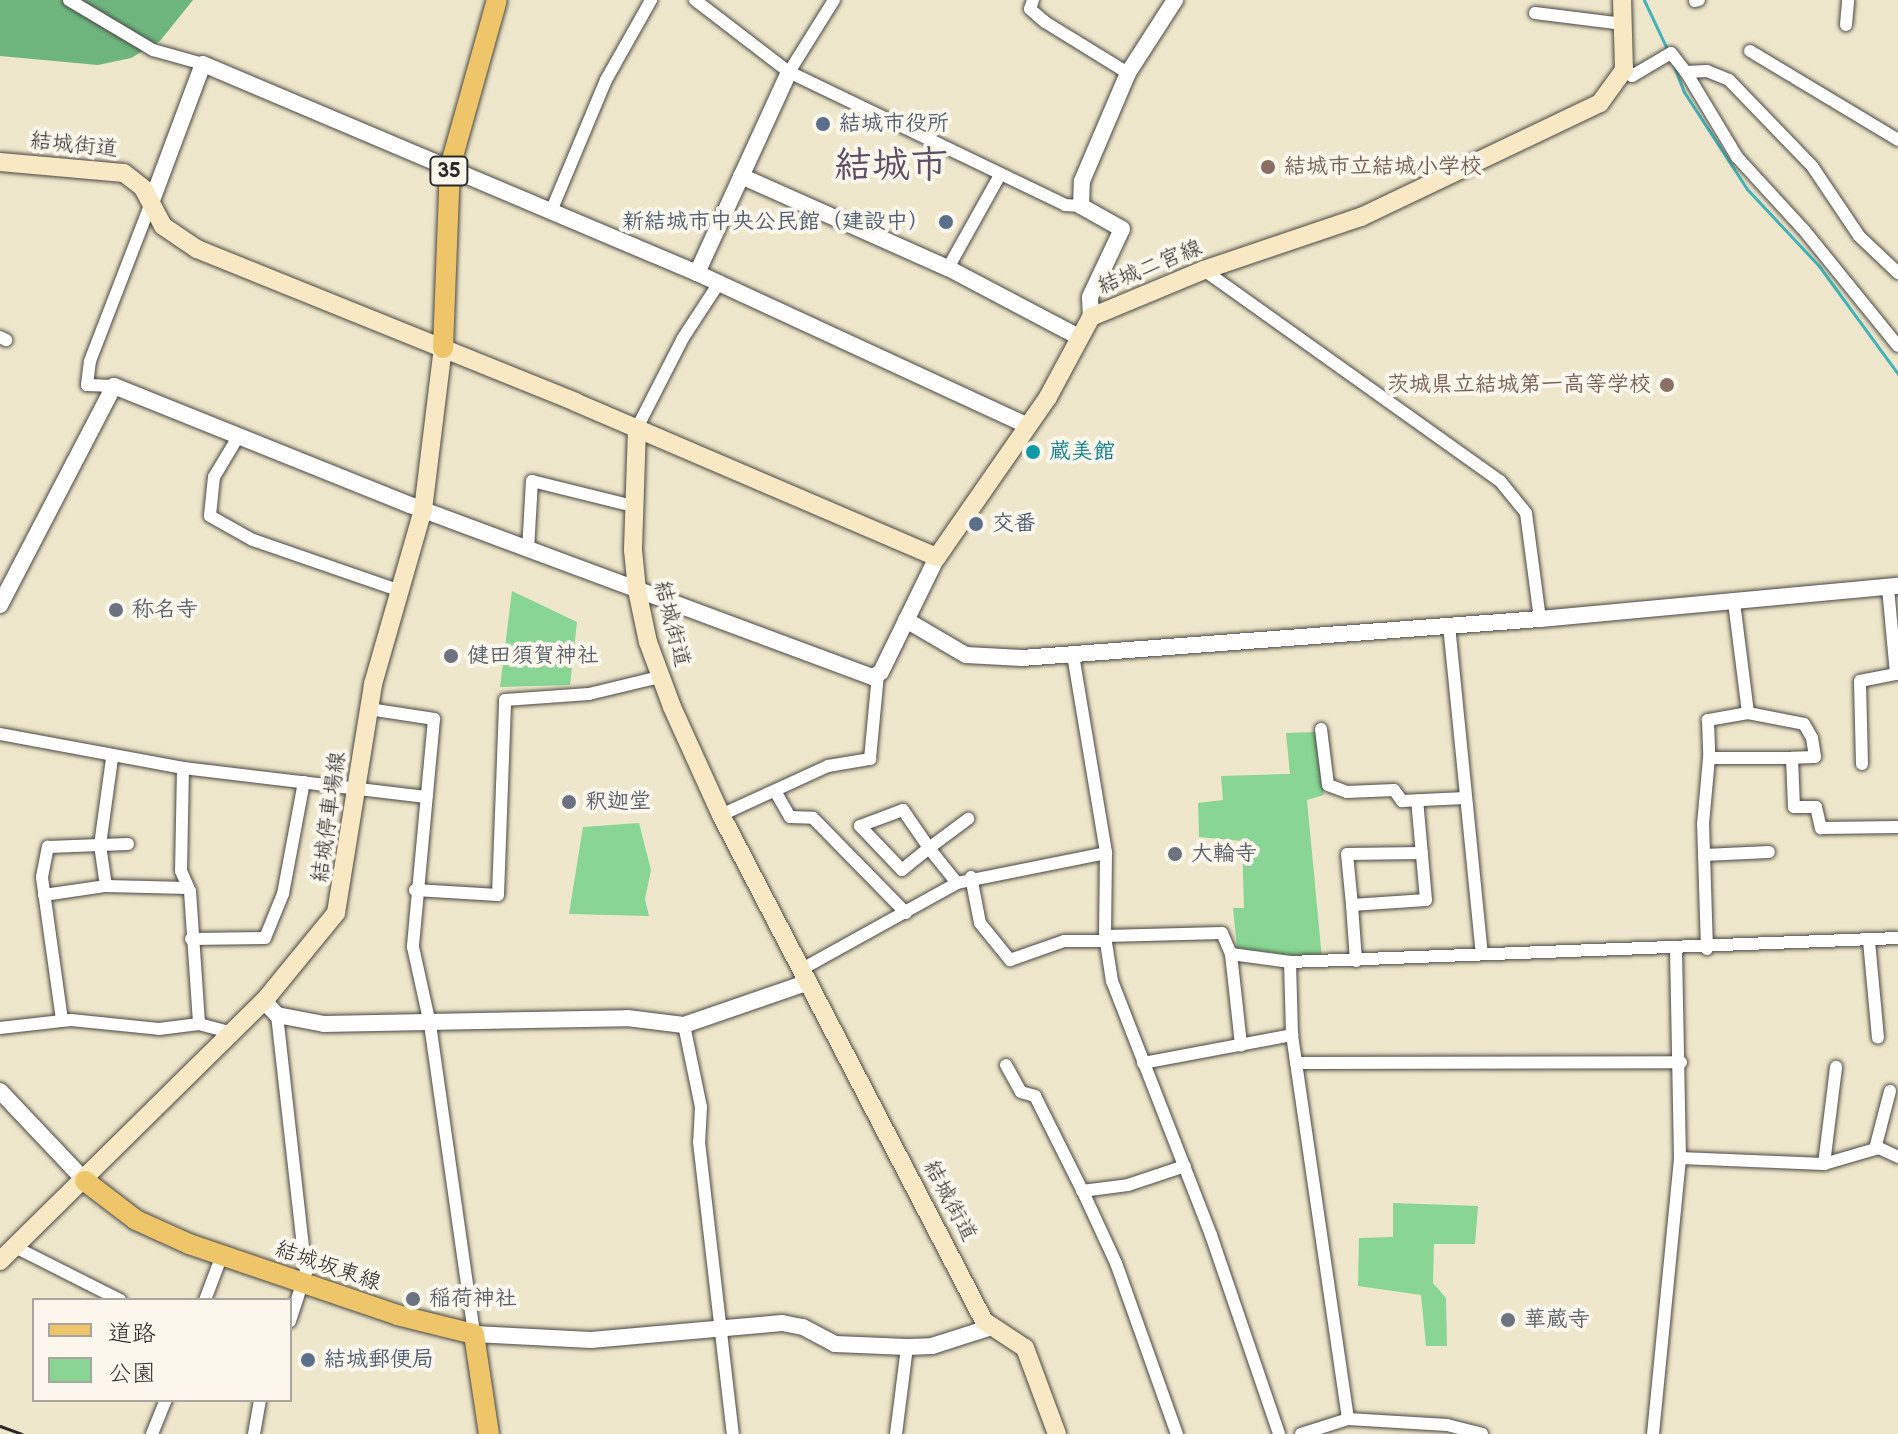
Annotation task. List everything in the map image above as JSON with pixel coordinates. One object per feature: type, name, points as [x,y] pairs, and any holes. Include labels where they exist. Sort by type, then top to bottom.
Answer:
[{"type":"main road","name":"35","points":[[443,348],[450,167],[497,0]]},
{"type":"main road","points":[[1622,0],[1624,70]]},
{"type":"main road","name":"結城二宮線","points":[[937,557],[1028,426],[1077,336],[1091,317],[1204,270],[1361,217],[1572,119],[1600,103],[1624,70]]},
{"type":"main road","name":"結城街道","points":[[0,162],[124,173],[143,188],[163,226],[197,249],[637,428],[633,506],[637,590],[660,677],[721,815],[992,1327],[1025,1348],[1057,1434]]},
{"type":"main road","name":"結城停車場線","points":[[0,1261],[233,1033],[270,1008],[336,913],[359,788],[369,709],[397,590],[423,510],[443,348]]},
{"type":"main road","points":[[637,428],[937,557]]},
{"type":"main road","name":"結城坂東線","points":[[85,1181],[136,1220],[222,1255],[435,1327],[474,1334]]},
{"type":"main road","points":[[474,1334],[489,1434]]},
{"type":"street","points":[[69,0],[153,50],[203,64],[552,209],[1028,426]]},
{"type":"street","points":[[552,209],[606,80],[651,0]]},
{"type":"street","points":[[695,0],[789,72],[1065,205],[1081,206],[1122,229],[1090,297],[1091,317]]},
{"type":"street","points":[[697,273],[789,72],[834,0]]},
{"type":"street","points":[[1033,0],[1030,9],[1045,22],[1128,73]]},
{"type":"street","points":[[1846,25],[1848,0]]},
{"type":"street","points":[[1081,206],[1082,181],[1128,73],[1173,1]]},
{"type":"street","points":[[1535,13],[1623,24]]},
{"type":"street","points":[[1750,51],[1898,140]]},
{"type":"street","points":[[1624,70],[1632,76],[1671,53],[1686,72],[1737,157],[1898,346]]},
{"type":"street","points":[[203,64],[90,361],[87,385],[114,386],[528,550],[878,675]]},
{"type":"street","points":[[1686,72],[1707,71],[1729,80],[1812,166],[1859,236],[1898,273]]},
{"type":"street","points":[[948,268],[1000,175]]},
{"type":"street","points":[[741,176],[948,268],[1077,336]]},
{"type":"street","points":[[1204,270],[1500,481],[1526,513],[1540,619]]},
{"type":"street","points":[[637,428],[683,338],[719,283]]},
{"type":"street","points":[[0,605],[114,386]]},
{"type":"street","points":[[238,437],[214,477],[210,516],[253,540],[397,590]]},
{"type":"street","points":[[528,550],[532,481],[633,506]]},
{"type":"street","points":[[721,815],[828,766],[870,759],[878,675],[937,557]]},
{"type":"street","points":[[906,620],[976,658],[1073,655],[1540,619],[1893,586],[1896,674],[1860,681],[1862,764]]},
{"type":"street","points":[[1734,602],[1748,713]]},
{"type":"street","points":[[1449,625],[1482,953]]},
{"type":"street","points":[[1073,655],[1106,853],[1106,938],[1112,981],[1185,1166],[1279,1434]]},
{"type":"street","points":[[415,890],[498,895],[505,700],[589,694],[660,677]]},
{"type":"street","points":[[369,709],[434,719],[415,890],[413,947],[430,1024],[474,1334],[591,1340],[782,1323],[803,1327],[835,1344],[907,1347],[932,1346],[992,1327]]},
{"type":"street","points":[[1707,949],[1704,855],[1708,720],[1748,713],[1804,724],[1815,757],[1709,758]]},
{"type":"street","points":[[1321,729],[1328,785],[1347,792],[1394,790],[1402,801],[1465,798]]},
{"type":"street","points":[[0,734],[112,758],[426,797]]},
{"type":"street","points":[[106,886],[100,845],[112,758]]},
{"type":"street","points":[[1792,758],[1794,807],[1816,807],[1821,828],[1898,827]]},
{"type":"street","points":[[183,768],[181,871],[188,888],[199,1024]]},
{"type":"street","points":[[191,939],[265,938],[283,894],[304,782]]},
{"type":"street","points":[[775,791],[790,817],[813,818],[906,913]]},
{"type":"street","points":[[1352,905],[1426,900],[1417,800]]},
{"type":"street","points":[[957,883],[929,848],[903,810],[860,826],[902,870],[929,848],[968,819]]},
{"type":"street","points":[[62,1020],[44,895],[48,847],[128,844]]},
{"type":"street","points":[[1704,855],[1769,852]]},
{"type":"street","points":[[292,1316],[304,1284],[270,1008],[324,1024],[627,1018],[684,1025],[805,976],[971,877],[1106,853]]},
{"type":"street","points":[[1356,961],[1347,854],[1422,853]]},
{"type":"street","points":[[971,877],[980,923],[1010,960],[1064,941],[1222,933],[1231,954],[1241,1045]]},
{"type":"street","points":[[44,895],[106,886],[188,888]]},
{"type":"street","points":[[1231,954],[1290,962],[1356,961],[1482,953],[1707,949],[1898,938]]},
{"type":"street","points":[[1869,941],[1878,1038]]},
{"type":"street","points":[[1653,1434],[1680,1158],[1681,1062],[1676,949]]},
{"type":"street","points":[[1290,962],[1292,1035],[1348,1419]]},
{"type":"street","points":[[0,1028],[62,1020],[159,1029],[199,1024],[233,1033]]},
{"type":"street","points":[[684,1025],[701,1107],[699,1142],[733,1434]]},
{"type":"street","points":[[1143,1063],[1292,1035]]},
{"type":"street","points":[[1296,1063],[1681,1062]]},
{"type":"street","points":[[1006,1065],[1021,1092],[1035,1096],[1116,1263],[1177,1434]]},
{"type":"street","points":[[1824,1164],[1836,1067]]},
{"type":"street","points":[[0,1091],[85,1181]]},
{"type":"street","points":[[1875,1149],[1890,1091]]},
{"type":"street","points":[[1680,1158],[1824,1164],[1875,1149],[1898,1157]]},
{"type":"street","points":[[1082,1191],[1128,1185],[1185,1166]]},
{"type":"street","points":[[15,1247],[116,1298]]},
{"type":"street","points":[[206,1298],[222,1255]]},
{"type":"street","points":[[896,1434],[907,1347]]},
{"type":"street","points":[[152,1434],[165,1402]]},
{"type":"street","points":[[254,1434],[260,1402]]},
{"type":"street","points":[[1301,1434],[1348,1419],[1482,1434]]},
{"type":"green space","points":[[0,0],[193,0],[160,41],[131,58],[98,65],[0,56]]},
{"type":"green space","points":[[512,591],[577,622],[570,685],[500,687]]},
{"type":"green space","points":[[1315,732],[1324,795],[1307,800],[1322,959],[1237,948],[1233,908],[1244,908],[1242,841],[1199,837],[1198,803],[1223,800],[1221,776],[1290,774],[1286,733]]},
{"type":"green space","points":[[639,823],[651,870],[645,899],[649,916],[569,914],[583,827]]},
{"type":"green space","points":[[1393,1203],[1478,1206],[1475,1244],[1434,1244],[1433,1283],[1446,1298],[1447,1346],[1426,1346],[1421,1295],[1358,1286],[1359,1238],[1393,1237]]},
{"type":"waterway","points":[[1644,0],[1668,51]]},
{"type":"waterway","points":[[1672,61],[1684,92],[1747,189],[1819,266],[1898,374]]},
{"type":"railway","points":[[0,1426],[22,1434]]},
{"type":"place","name":"結城市役所","points":[[823,124]]},
{"type":"place","name":"結城市立結城小学校","points":[[1268,167]]},
{"type":"place","name":"新結城市中央公民館（建設中）","points":[[946,222]]},
{"type":"place","name":"茨城県立結城第一高等学校","points":[[1667,385]]},
{"type":"place","name":"蔵美館","points":[[1033,452]]},
{"type":"place","name":"交番","points":[[976,524]]},
{"type":"place","name":"称名寺","points":[[116,610]]},
{"type":"place","name":"健田須賀神社","points":[[451,656]]},
{"type":"place","name":"釈迦堂","points":[[569,802]]},
{"type":"place","name":"大輪寺","points":[[1175,854]]},
{"type":"place","name":"稲荷神社","points":[[413,1299]]},
{"type":"place","name":"華蔵寺","points":[[1508,1320]]},
{"type":"place","name":"結城郵便局","points":[[308,1360]]},
{"type":"district","name":"結城市","points":[[891,166]]}]
